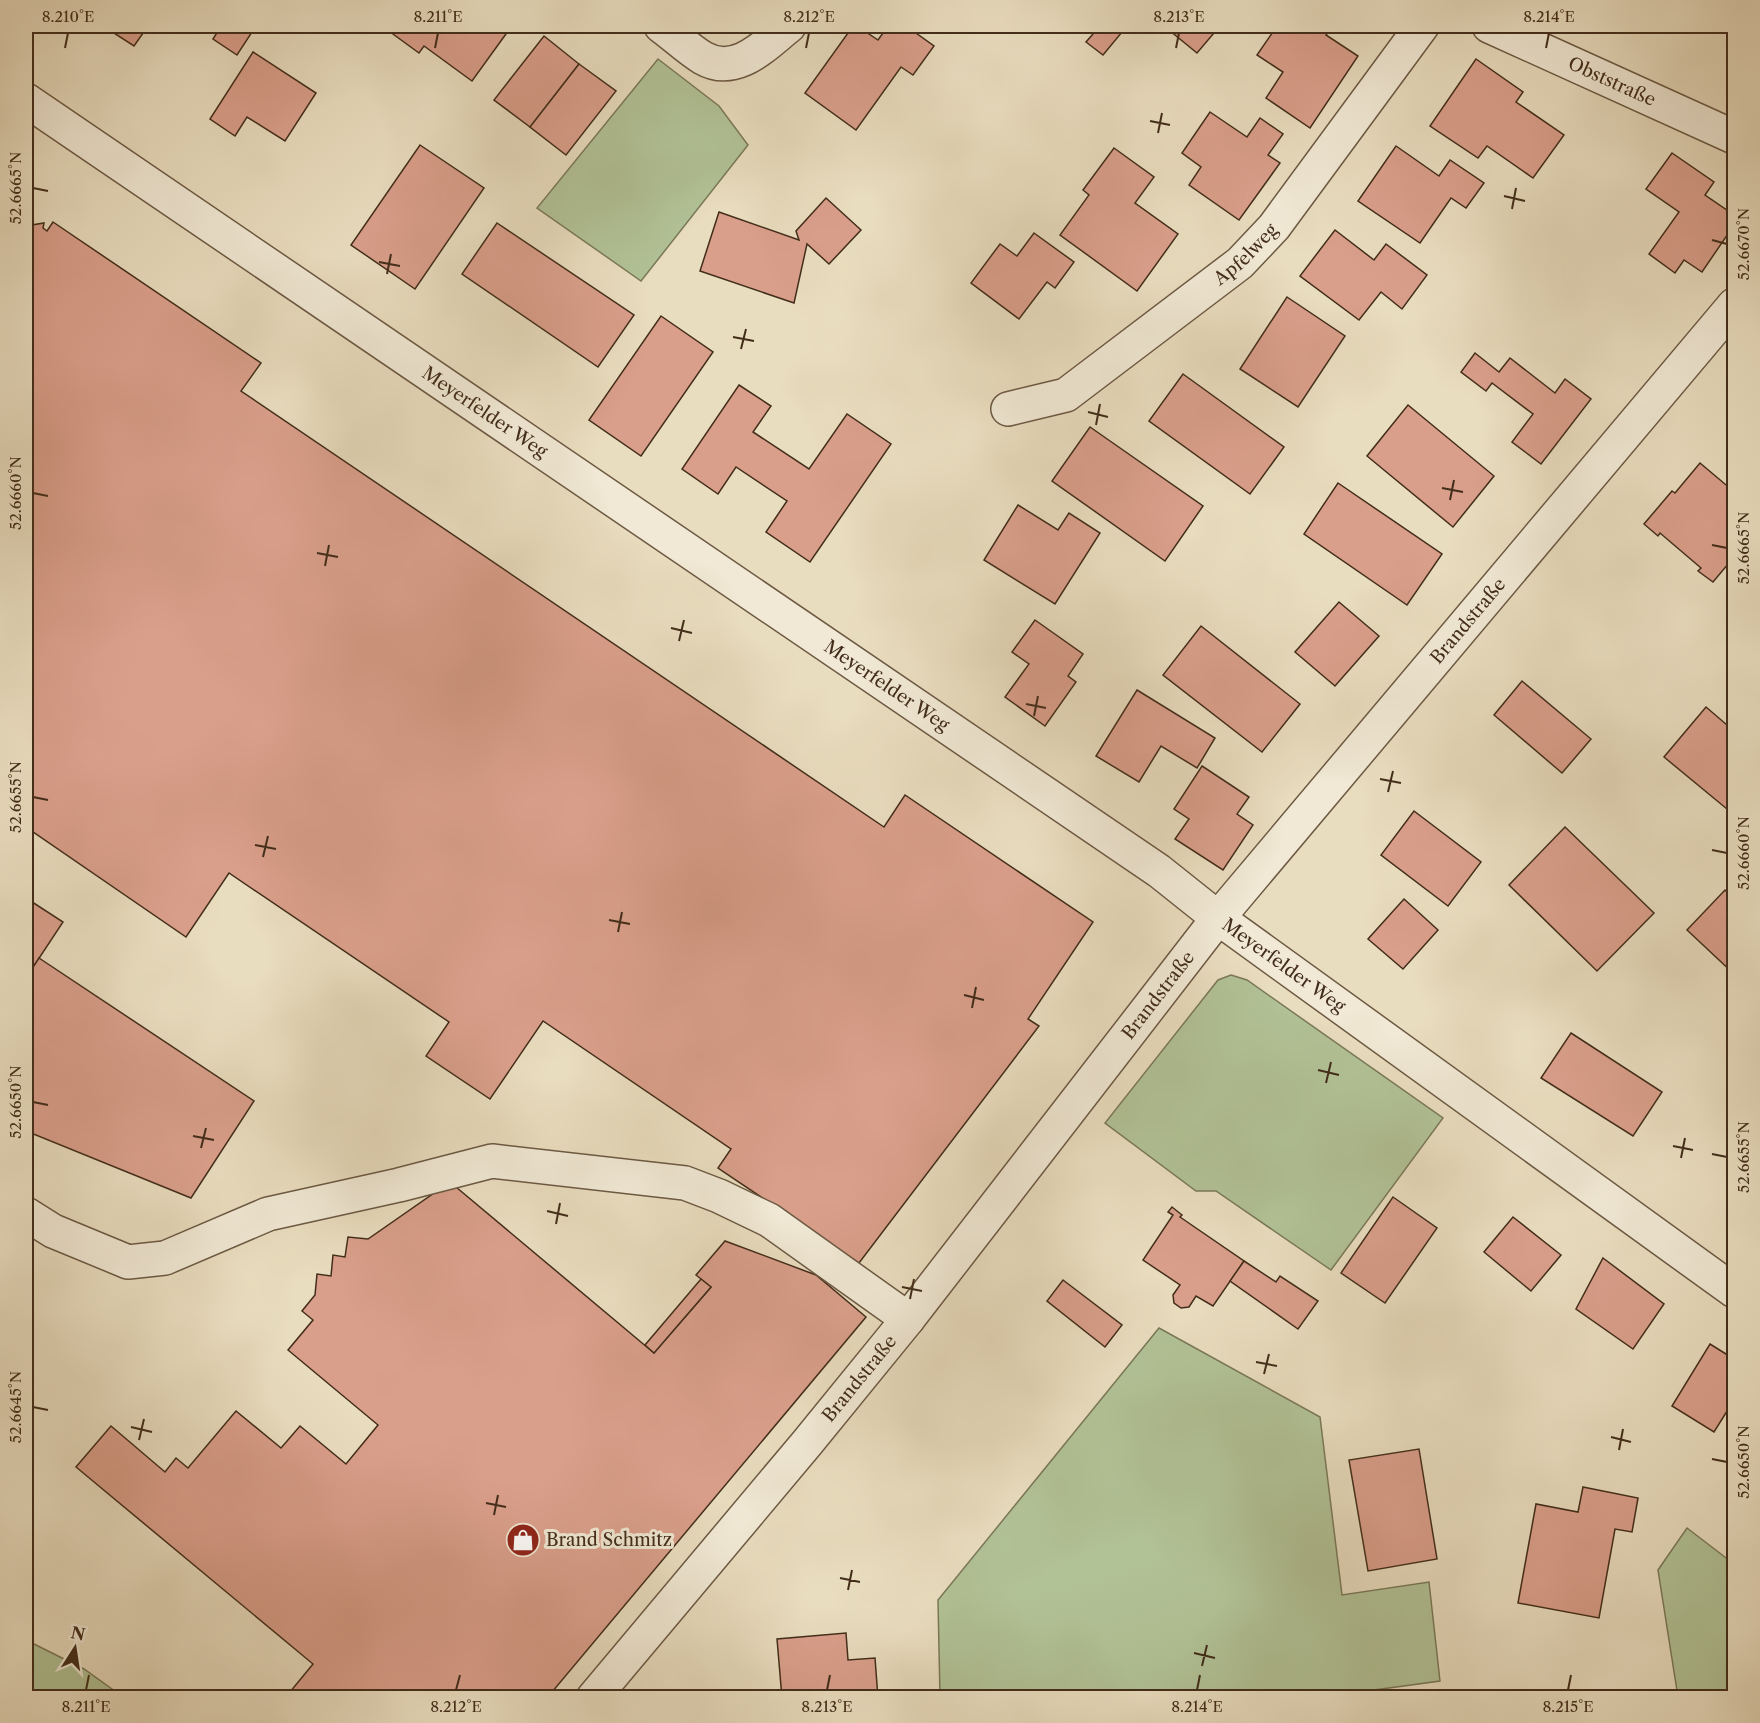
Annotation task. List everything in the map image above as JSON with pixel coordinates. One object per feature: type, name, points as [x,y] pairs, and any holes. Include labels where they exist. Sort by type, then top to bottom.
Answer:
[{"type":"street","points":[[662,26],[702,57],[717,64],[733,63],[755,53],[789,26]]},
{"type":"street","name":"Apfelweg","points":[[1008,409],[1066,395],[1240,263],[1274,227],[1422,26]]},
{"type":"street","name":"Obststraße","points":[[1489,26],[1734,137]]},
{"type":"street","name":"Meyerfelder Weg","points":[[26,100],[1159,871],[1218,918],[1734,1291]]},
{"type":"street","name":"Brandstraße","points":[[593,1698],[908,1319],[1218,918],[1734,305]]},
{"type":"street","points":[[26,1214],[53,1231],[128,1262],[165,1258],[268,1214],[399,1185],[492,1161],[685,1183],[719,1196],[769,1220],[908,1319]]},
{"type":"green space","points":[[658,59],[719,106],[748,145],[641,281],[537,208]]},
{"type":"green space","points":[[1231,975],[1247,980],[1443,1118],[1331,1270],[1216,1191],[1196,1191],[1105,1123],[1218,980]]},
{"type":"green space","points":[[1159,1328],[1320,1417],[1342,1595],[1429,1582],[1440,1681],[1315,1698],[940,1697],[938,1600]]},
{"type":"green space","points":[[1687,1528],[1734,1564],[1734,1697],[1678,1697],[1658,1570]]},
{"type":"green space","points":[[26,1640],[84,1669],[123,1697],[26,1697]]},
{"type":"building","points":[[103,26],[148,26],[134,46]]},
{"type":"building","points":[[221,26],[256,26],[237,55],[213,39]]},
{"type":"building","points":[[382,26],[511,27],[472,81],[424,46],[419,53]]},
{"type":"building","points":[[853,26],[857,26],[878,40],[888,26],[906,26],[934,46],[913,75],[901,67],[856,130],[805,93]]},
{"type":"building","points":[[1100,26],[1127,26],[1103,55],[1086,42]]},
{"type":"building","points":[[1164,26],[1232,26],[1226,33],[1219,27],[1197,53]]},
{"type":"building","points":[[1277,26],[1333,26],[1326,35],[1358,56],[1310,128],[1266,98],[1283,72],[1257,55]]},
{"type":"building","points":[[544,36],[579,64],[530,127],[494,100]]},
{"type":"building","points":[[253,52],[316,93],[285,141],[247,117],[235,136],[210,119]]},
{"type":"building","points":[[1476,59],[1523,92],[1516,102],[1564,135],[1533,178],[1487,146],[1478,158],[1430,126]]},
{"type":"building","points":[[579,64],[616,91],[566,155],[530,127]]},
{"type":"building","points":[[1210,112],[1247,137],[1260,118],[1283,134],[1268,155],[1280,163],[1239,220],[1189,185],[1201,167],[1182,153]]},
{"type":"building","points":[[420,145],[484,188],[415,289],[351,245]]},
{"type":"building","points":[[1396,146],[1439,176],[1450,160],[1484,183],[1466,208],[1451,198],[1420,243],[1358,201]]},
{"type":"building","points":[[1114,148],[1154,177],[1135,203],[1178,234],[1137,291],[1060,235],[1089,195],[1083,190]]},
{"type":"building","points":[[1672,153],[1714,182],[1705,195],[1734,215],[1734,225],[1702,272],[1684,260],[1675,273],[1649,254],[1679,212],[1646,189]]},
{"type":"building","points":[[826,198],[861,230],[829,264],[807,244],[794,303],[700,271],[719,212],[799,240],[796,231]]},
{"type":"building","points":[[53,222],[261,363],[241,391],[884,827],[905,795],[1093,922],[1028,1019],[1039,1026],[859,1263],[718,1168],[731,1149],[543,1021],[490,1099],[426,1056],[449,1022],[229,873],[186,937],[26,827],[26,226],[44,223],[43,228],[47,231]]},
{"type":"building","points":[[497,223],[634,315],[598,367],[462,274]]},
{"type":"building","points":[[1335,230],[1374,260],[1386,244],[1427,275],[1402,309],[1381,292],[1359,320],[1300,276]]},
{"type":"building","points":[[1034,233],[1074,262],[1055,288],[1047,282],[1019,319],[971,283],[1000,244],[1017,256]]},
{"type":"building","points":[[1287,297],[1345,336],[1298,407],[1240,369]]},
{"type":"building","points":[[661,316],[713,352],[641,456],[589,420]]},
{"type":"building","points":[[1475,353],[1499,372],[1510,358],[1555,393],[1565,379],[1591,399],[1541,464],[1512,442],[1533,414],[1492,383],[1486,391],[1461,372]]},
{"type":"building","points":[[1183,374],[1284,447],[1250,494],[1149,421]]},
{"type":"building","points":[[739,385],[771,406],[753,432],[809,469],[847,414],[891,444],[810,562],[766,532],[787,501],[736,467],[718,494],[682,469]]},
{"type":"building","points":[[1408,405],[1494,476],[1453,527],[1367,456]]},
{"type":"building","points":[[1090,427],[1203,506],[1165,561],[1052,481]]},
{"type":"building","points":[[1700,463],[1732,490],[1734,487],[1734,557],[1713,582],[1698,571],[1701,568],[1660,533],[1658,536],[1644,524],[1672,491],[1675,493]]},
{"type":"building","points":[[1338,483],[1442,554],[1407,605],[1304,534]]},
{"type":"building","points":[[1018,505],[1058,530],[1069,513],[1100,533],[1055,604],[984,560]]},
{"type":"building","points":[[1339,602],[1379,636],[1335,686],[1295,652]]},
{"type":"building","points":[[1035,620],[1083,654],[1068,676],[1076,682],[1045,726],[1005,697],[1029,664],[1012,652]]},
{"type":"building","points":[[1201,626],[1300,704],[1262,752],[1163,675]]},
{"type":"building","points":[[1522,681],[1591,739],[1562,773],[1494,715]]},
{"type":"building","points":[[1137,690],[1215,738],[1197,768],[1161,746],[1139,782],[1096,756]]},
{"type":"building","points":[[1706,707],[1734,731],[1734,800],[1727,809],[1664,757]]},
{"type":"building","points":[[1202,766],[1249,797],[1237,814],[1253,825],[1223,870],[1175,839],[1189,819],[1174,809]]},
{"type":"building","points":[[1414,811],[1481,862],[1448,906],[1381,855]]},
{"type":"building","points":[[1565,827],[1654,913],[1597,971],[1509,885]]},
{"type":"building","points":[[1725,890],[1734,899],[1734,974],[1687,930]]},
{"type":"building","points":[[26,898],[63,922],[26,978]]},
{"type":"building","points":[[1404,899],[1438,930],[1403,969],[1368,939]]},
{"type":"building","points":[[39,958],[254,1101],[191,1198],[26,1131],[26,978]]},
{"type":"building","points":[[1571,1033],[1662,1092],[1633,1136],[1541,1078]]},
{"type":"building","points":[[450,1182],[654,1353],[711,1287],[696,1275],[725,1241],[816,1275],[866,1317],[547,1698],[285,1698],[313,1664],[76,1467],[111,1426],[165,1472],[176,1458],[188,1468],[236,1411],[281,1448],[300,1426],[346,1464],[378,1425],[288,1350],[313,1320],[302,1311],[315,1295],[317,1274],[331,1276],[333,1255],[345,1257],[348,1237],[368,1239]]},
{"type":"building","points":[[1393,1197],[1437,1228],[1385,1303],[1341,1273]]},
{"type":"building","points":[[1172,1207],[1182,1215],[1180,1217],[1244,1261],[1213,1306],[1196,1296],[1189,1307],[1181,1308],[1174,1303],[1173,1295],[1180,1285],[1143,1260],[1173,1215],[1168,1212]]},
{"type":"building","points":[[1513,1217],[1561,1255],[1531,1291],[1484,1252]]},
{"type":"building","points":[[1603,1258],[1664,1304],[1633,1349],[1576,1309]]},
{"type":"building","points":[[1244,1261],[1276,1282],[1280,1276],[1318,1301],[1298,1329],[1230,1281]]},
{"type":"building","points":[[701,1279],[711,1287],[654,1353],[645,1345]]},
{"type":"building","points":[[1063,1280],[1122,1325],[1105,1347],[1047,1301]]},
{"type":"building","points":[[1710,1344],[1734,1359],[1734,1400],[1714,1432],[1672,1406]]},
{"type":"building","points":[[1419,1449],[1437,1559],[1368,1571],[1349,1460]]},
{"type":"building","points":[[1583,1487],[1638,1498],[1632,1532],[1615,1529],[1599,1618],[1518,1603],[1536,1504],[1578,1512]]},
{"type":"building","points":[[846,1633],[848,1660],[875,1658],[878,1698],[782,1698],[777,1639]]},
{"type":"place","name":"Brand Schmitz","points":[[523,1540]]}]
